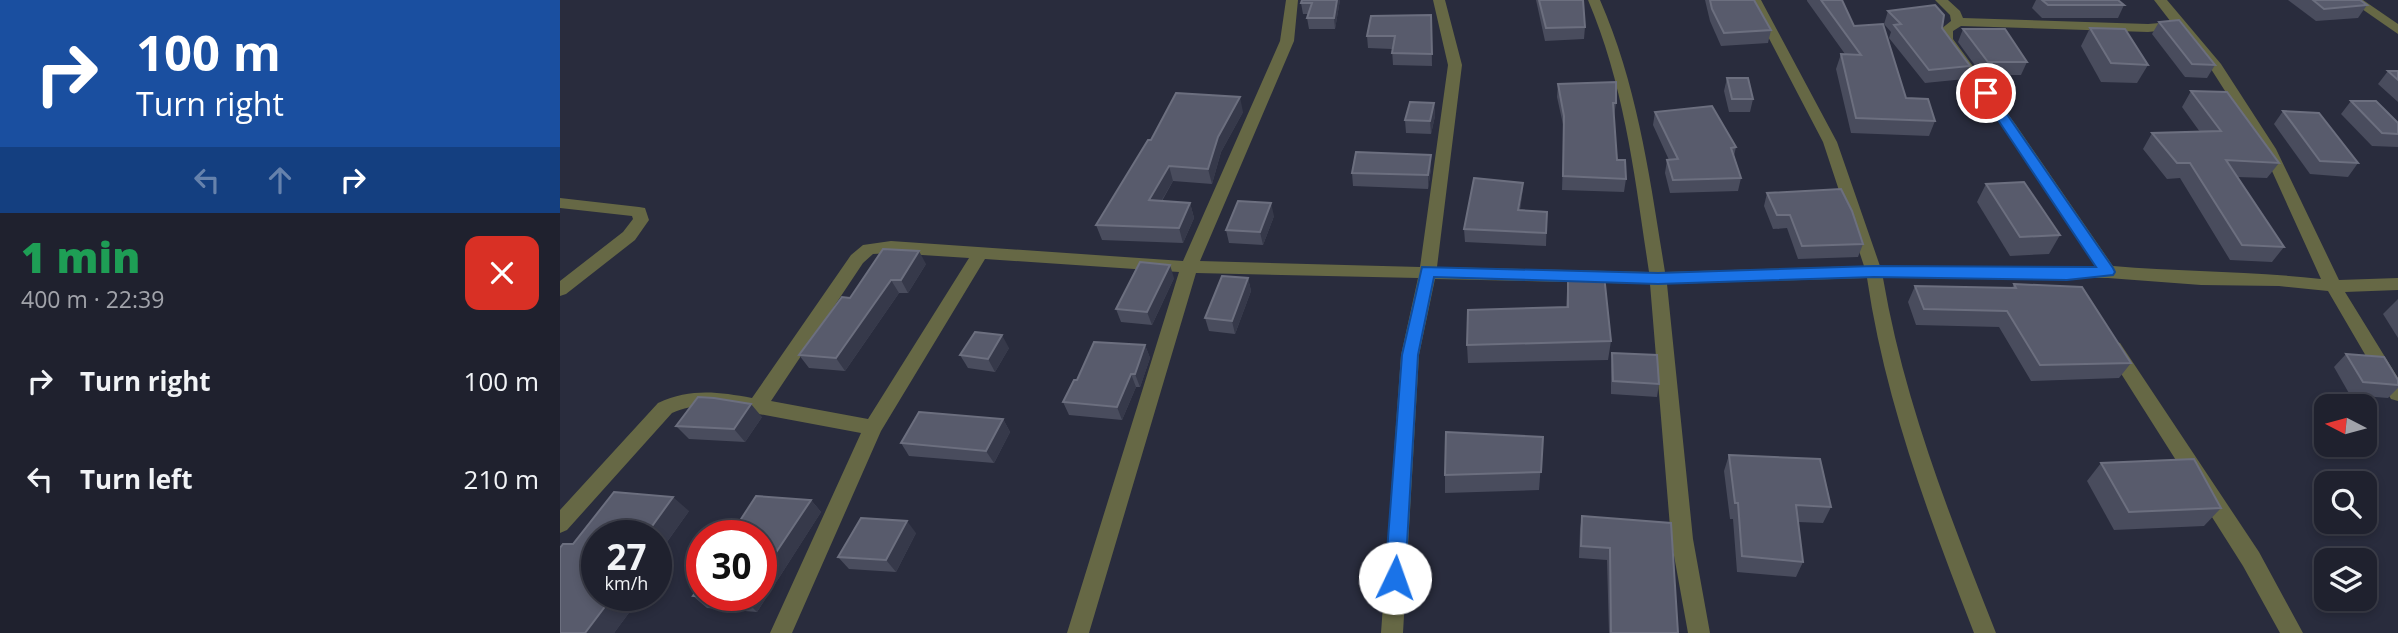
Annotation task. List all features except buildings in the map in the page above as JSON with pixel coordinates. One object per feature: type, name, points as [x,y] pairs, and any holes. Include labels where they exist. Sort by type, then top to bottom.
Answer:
[{"type":"street","points":[[1078,633],[1189,267],[1287,41],[1292,0]]},
{"type":"street","points":[[1392,633],[1410,355],[1428,271],[1455,65],[1439,0]]},
{"type":"street","points":[[1594,0],[1613,44],[1634,136],[1658,278],[1682,539],[1699,633]]},
{"type":"street","points":[[1755,0],[1830,142],[1874,272],[1885,340],[1935,505],[1985,633]]},
{"type":"street","points":[[1941,0],[1956,14],[1958,22]]},
{"type":"street","points":[[2160,0],[2216,67],[2269,149],[2333,286],[2398,394]]},
{"type":"street","points":[[2355,0],[2398,30]]},
{"type":"street","points":[[2108,272],[2011,128],[1946,39],[1947,29],[1958,22],[2148,28],[2182,25]]},
{"type":"street","points":[[560,203],[639,212],[642,220],[629,236],[560,290]]},
{"type":"street","points":[[757,405],[857,258],[869,249],[891,247],[1189,267],[1658,278],[1874,272],[2108,272],[2201,279],[2279,280],[2333,286],[2398,285]]},
{"type":"street","points":[[781,633],[873,428],[981,251]]},
{"type":"street","points":[[2067,274],[2081,297]]},
{"type":"street","points":[[2104,331],[2251,559],[2292,633]]},
{"type":"street","points":[[560,524],[665,408],[678,401],[695,397],[757,405],[873,428]]},
{"type":"route","points":[[1395,578],[1410,355],[1428,271],[1658,278],[1874,272],[2108,272],[1986,93]]}]
